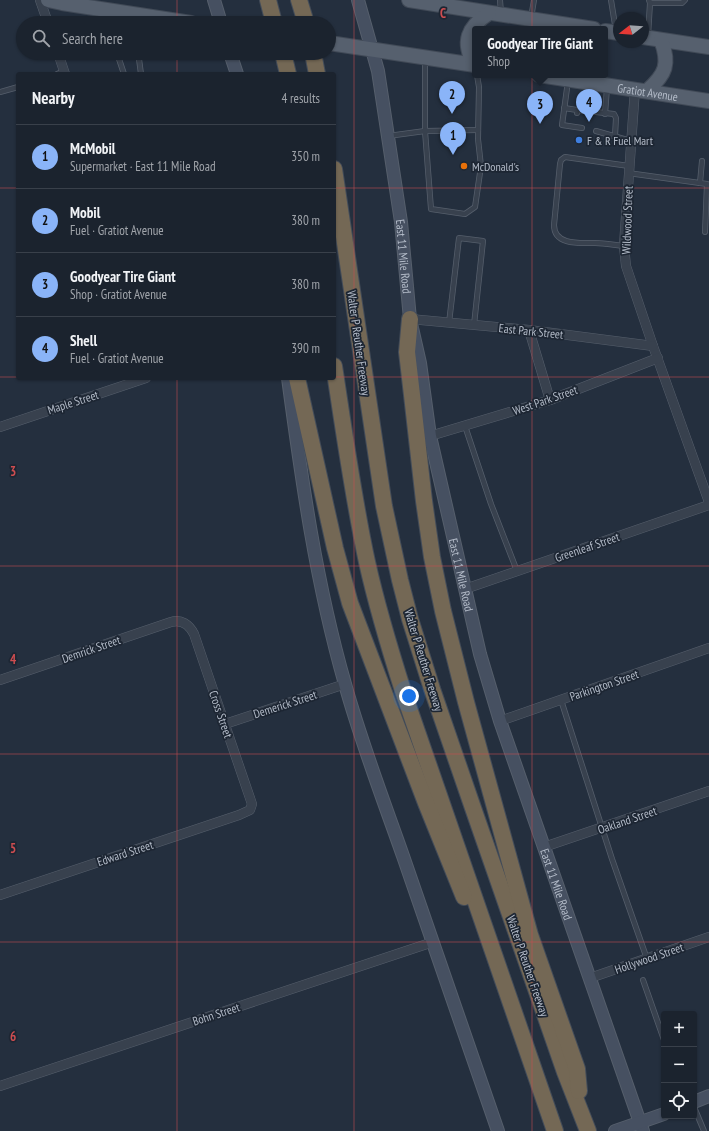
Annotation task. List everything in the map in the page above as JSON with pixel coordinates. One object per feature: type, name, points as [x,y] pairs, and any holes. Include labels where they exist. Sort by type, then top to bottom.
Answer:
[{"type":"highway","points":[[268,0],[272,16]]},
{"type":"highway","points":[[299,0],[304,16]]},
{"type":"highway","points":[[285,60],[288,72]]},
{"type":"highway","points":[[314,60],[317,72]]},
{"type":"highway","name":"Walter P Reuther Freeway","points":[[336,182],[384,506],[410,619],[468,794],[565,1072],[588,1131]]},
{"type":"highway","points":[[410,319],[407,352],[428,529],[443,611],[466,702],[530,935],[577,1069],[581,1111]]},
{"type":"highway","points":[[336,379],[354,494],[367,561],[382,621],[404,694],[555,1131]]},
{"type":"highway","points":[[297,380],[335,548],[350,603],[446,856],[465,900],[495,958]]},
{"type":"main road","points":[[48,0],[144,16]]},
{"type":"main road","points":[[103,10],[117,0]]},
{"type":"main road","points":[[214,0],[219,16]]},
{"type":"main road","name":"East 11 Mile Road","points":[[358,0],[378,71],[401,222],[410,319],[420,363],[430,436],[480,654],[500,721],[642,1127]]},
{"type":"main road","points":[[409,0],[575,26]]},
{"type":"main road","points":[[473,26],[478,20],[495,14]]},
{"type":"main road","points":[[472,28],[467,42],[468,51],[472,60]]},
{"type":"main road","points":[[651,38],[709,47]]},
{"type":"main road","points":[[641,90],[662,76],[666,66],[664,49],[651,38]]},
{"type":"main road","points":[[336,44],[472,65]]},
{"type":"main road","points":[[232,60],[236,72]]},
{"type":"main road","name":"Gratiot Avenue","points":[[562,78],[709,101]]},
{"type":"main road","points":[[288,380],[303,490],[313,549],[325,608],[345,684],[498,1131]]},
{"type":"main road","points":[[697,1101],[709,1096]]},
{"type":"main road","points":[[617,1130],[642,1127],[661,1116]]},
{"type":"street","points":[[40,0],[46,16]]},
{"type":"street","points":[[59,60],[62,72]]},
{"type":"street","name":"Wildwood Street","points":[[641,90],[631,140],[624,246],[626,266],[658,358]]},
{"type":"street","name":"East Park Street","points":[[410,319],[529,330],[653,346]]},
{"type":"street","points":[[529,330],[550,400]]},
{"type":"street","points":[[658,358],[709,502]]},
{"type":"street","name":"West Park Street","points":[[430,436],[550,400],[658,358]]},
{"type":"street","name":"Maple Street","points":[[0,427],[140,380]]},
{"type":"street","name":"Greenleaf Street","points":[[465,589],[709,505]]},
{"type":"street","name":"Demrick Street","points":[[0,680],[171,622],[182,622]]},
{"type":"street","name":"Cross Street","points":[[182,622],[191,628],[194,634],[252,804],[250,810]]},
{"type":"street","name":"Parkington Street","points":[[500,721],[709,648]]},
{"type":"street","name":"Demerick Street","points":[[225,724],[345,684]]},
{"type":"street","name":"Oakland Street","points":[[544,847],[709,791]]},
{"type":"street","name":"Edward Street","points":[[0,895],[250,810]]},
{"type":"street","name":"Hollywood Street","points":[[590,978],[709,937]]},
{"type":"street","name":"Bohn Street","points":[[0,1086],[433,942]]},
{"type":"lane","points":[[495,14],[500,0]]},
{"type":"lane","points":[[531,19],[534,0]]},
{"type":"lane","points":[[611,0],[613,32]]},
{"type":"lane","points":[[651,38],[649,2],[682,3],[685,0]]},
{"type":"lane","points":[[103,10],[105,16]]},
{"type":"lane","points":[[425,57],[425,131],[431,209],[465,214],[475,207],[481,166],[478,130],[479,87],[478,78]]},
{"type":"lane","points":[[119,60],[123,72]]},
{"type":"lane","points":[[139,60],[141,72]]},
{"type":"lane","points":[[569,79],[562,125],[582,128]]},
{"type":"lane","points":[[605,114],[608,85]]},
{"type":"lane","points":[[0,92],[16,88]]},
{"type":"lane","points":[[564,108],[591,113],[614,114],[616,118],[615,136]]},
{"type":"lane","points":[[388,136],[425,131],[478,130]]},
{"type":"lane","points":[[596,131],[604,130],[615,136],[631,140]]},
{"type":"lane","points":[[624,246],[596,243],[582,244],[568,242],[559,238],[554,229],[554,225],[560,164],[565,157],[708,184],[705,232]]},
{"type":"lane","points":[[700,183],[702,161]]},
{"type":"lane","points":[[450,323],[460,238],[483,241],[474,325]]},
{"type":"lane","points":[[465,426],[491,504],[517,571]]},
{"type":"lane","points":[[561,700],[612,859],[647,958]]},
{"type":"lane","points":[[643,980],[661,1031]]},
{"type":"lane","points":[[697,1114],[704,1131]]},
{"type":"place","name":"Mobil","points":[[452,114]]},
{"type":"place","name":"Shell","points":[[589,122]]},
{"type":"place","name":"Goodyear Tire Giant","points":[[540,124]]},
{"type":"place","name":"F & R Fuel Mart","points":[[579,140]]},
{"type":"place","name":"McMobil","points":[[453,155]]},
{"type":"place","name":"McDonald's","points":[[464,166]]}]
